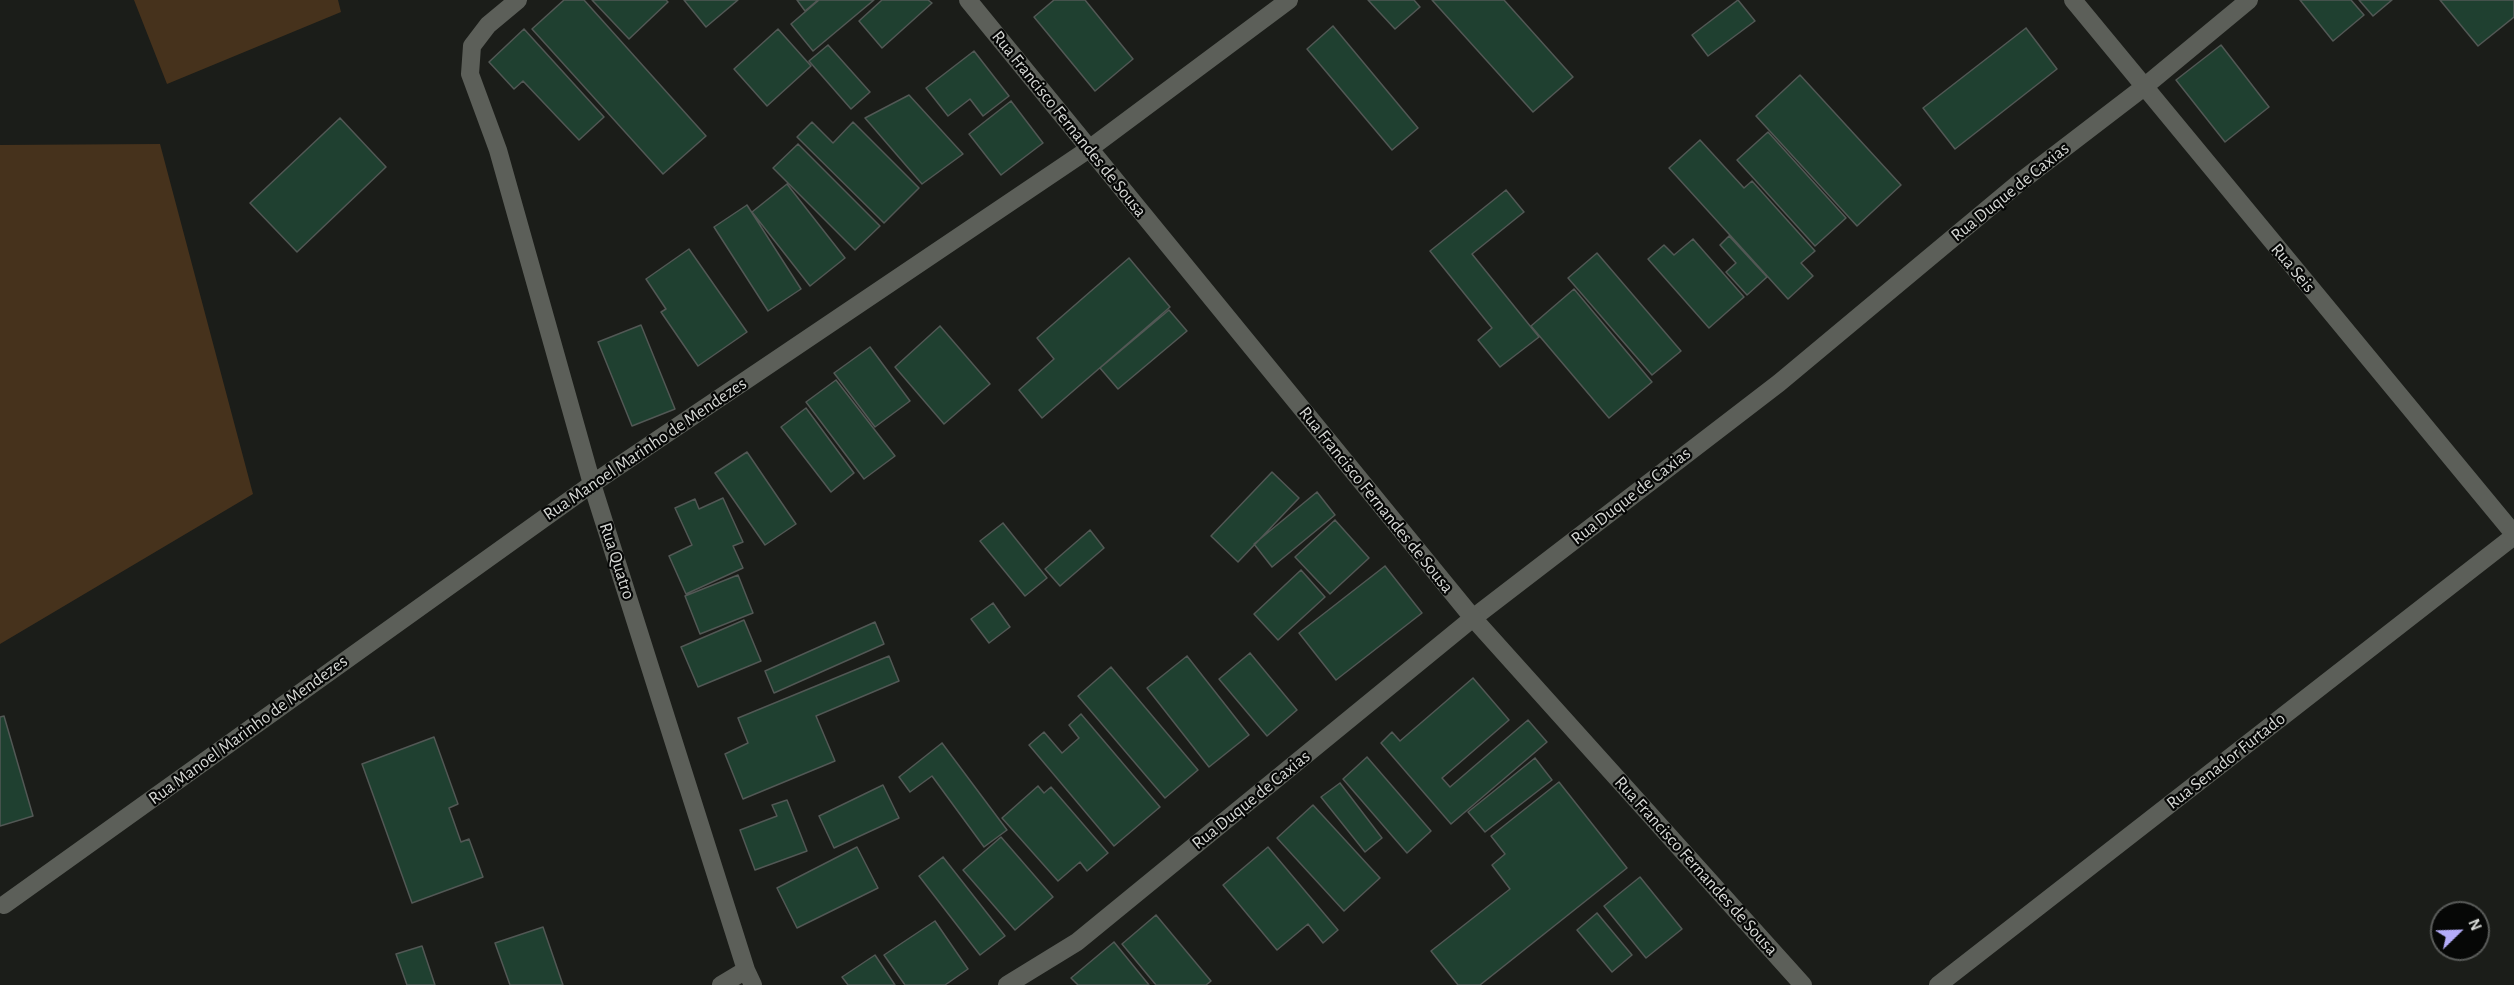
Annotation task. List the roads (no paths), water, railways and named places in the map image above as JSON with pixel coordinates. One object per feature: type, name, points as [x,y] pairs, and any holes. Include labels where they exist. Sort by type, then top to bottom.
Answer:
[{"type":"street","name":"Rua Quatro","points":[[518,0],[488,25],[472,46],[470,74],[498,150],[592,484],[750,978]]},
{"type":"street","name":"Rua Francisco Fernandes de Sousa","points":[[968,0],[1473,618],[1803,985]]},
{"type":"street","name":"Rua Manoel Marinho de Mendezes","points":[[4,905],[592,484],[1089,149],[1289,0]]},
{"type":"street","name":"Rua Seis","points":[[2073,0],[2514,535]]},
{"type":"street","name":"Rua Duque de Caxias","points":[[1007,985],[1077,942],[1473,618],[1779,383],[2020,182],[2144,87],[2249,0]]},
{"type":"street","name":"Rua Senador Furtado","points":[[1938,985],[2514,535]]},
{"type":"street","points":[[721,985],[750,978]]}]
